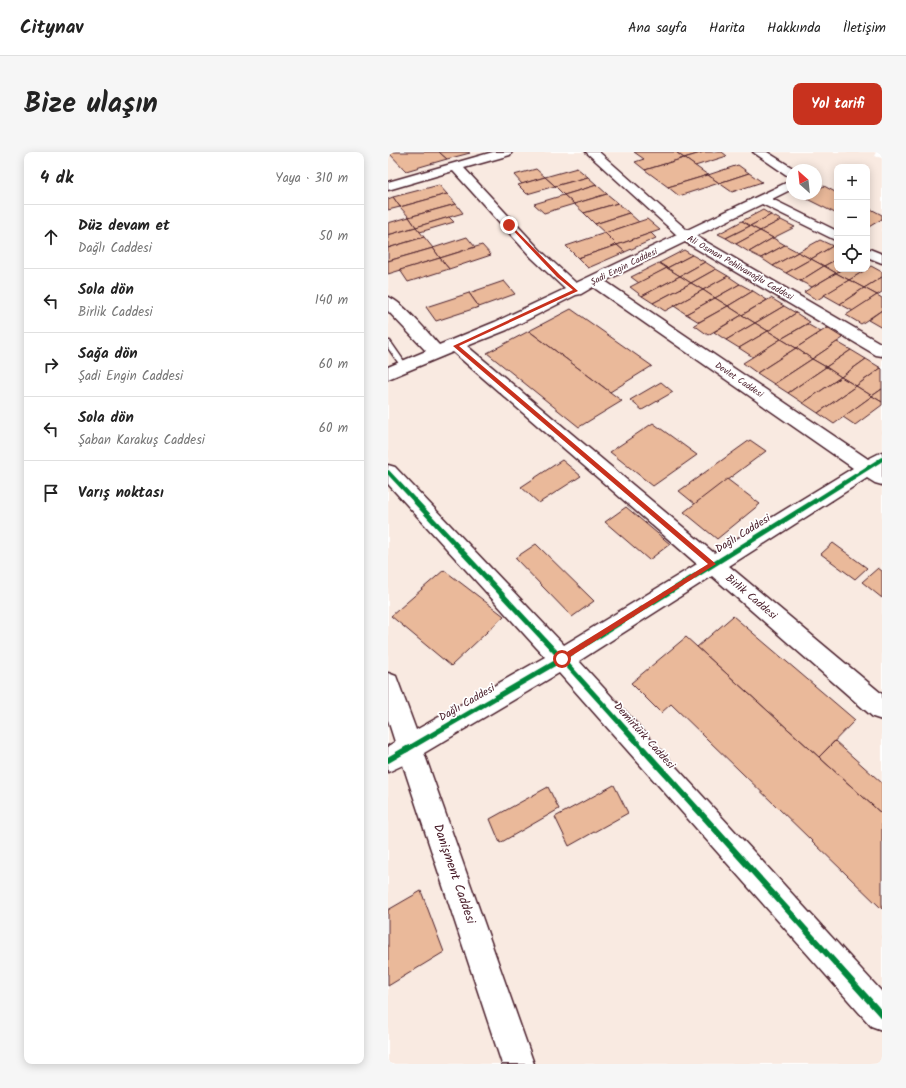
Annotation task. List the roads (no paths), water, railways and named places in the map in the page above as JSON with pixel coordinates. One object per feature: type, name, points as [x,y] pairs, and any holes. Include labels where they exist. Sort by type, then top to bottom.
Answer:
[{"type":"street","points":[[388,186],[506,152]]},
{"type":"street","name":"Ali Osman Pehlivanoğlu Caddesi","points":[[592,152],[686,236],[882,351]]},
{"type":"street","points":[[759,152],[786,169]]},
{"type":"street","points":[[456,167],[528,245],[576,291]]},
{"type":"street","name":"Şadi Engin Caddesi","points":[[388,373],[456,346],[576,291],[786,187]]},
{"type":"street","points":[[763,199],[834,234]]},
{"type":"street","points":[[870,253],[882,259]]},
{"type":"street","name":"Devlet Caddesi","points":[[595,281],[877,469]]},
{"type":"street","points":[[388,302],[410,323],[437,353]]},
{"type":"street","name":"Birlik Caddesi","points":[[456,346],[882,709]]},
{"type":"street","name":"Dağlı Caddesi","points":[[399,754],[562,659],[713,564],[877,469]]},
{"type":"street","name":"Demirtürk Caddesi","points":[[388,472],[562,659],[882,1015]]},
{"type":"street","name":"Danişment Caddesi","points":[[388,684],[399,754],[518,1064]]},
{"type":"lane","points":[[388,344],[404,366]]}]
